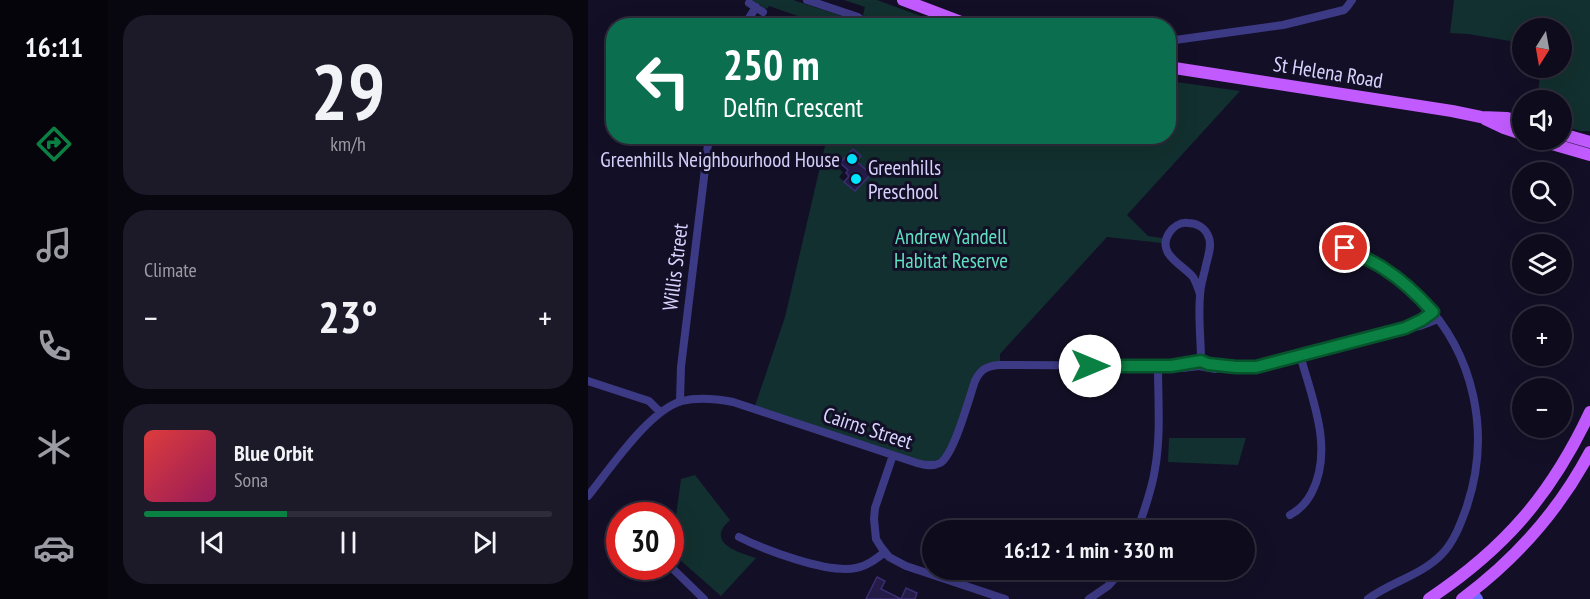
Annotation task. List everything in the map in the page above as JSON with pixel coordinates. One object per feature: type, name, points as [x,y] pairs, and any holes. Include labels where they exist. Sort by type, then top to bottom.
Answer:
[{"type":"main road","points":[[903,0],[951,18]]},
{"type":"main road","name":"St Helena Road","points":[[1176,68],[1512,120]]},
{"type":"main road","name":"St Helena Road","points":[[1481,117],[1512,131]]},
{"type":"main road","points":[[1572,136],[1590,136]]},
{"type":"main road","points":[[1572,139],[1590,152]]},
{"type":"main road","points":[[1572,148],[1590,152]]},
{"type":"main road","points":[[1429,599],[1457,581],[1499,544],[1529,513],[1568,456],[1590,412]]},
{"type":"main road","points":[[1457,581],[1468,597],[1529,540],[1566,492],[1590,452]]},
{"type":"street","points":[[807,0],[859,18]]},
{"type":"street","points":[[1176,40],[1298,22],[1344,10],[1352,0]]},
{"type":"street","points":[[749,18],[756,7]]},
{"type":"street","name":"Willis Street","points":[[680,401],[681,367],[708,144]]},
{"type":"street","points":[[1199,363],[1200,294],[1210,241],[1203,228],[1186,222],[1177,225],[1170,232],[1165,243],[1171,257],[1195,280],[1200,294]]},
{"type":"street","points":[[1328,234],[1345,248],[1397,277],[1435,315],[1457,348],[1470,381],[1476,408],[1478,456],[1471,491],[1457,530],[1441,555],[1427,566],[1368,599]]},
{"type":"street","points":[[1199,363],[1209,369],[1264,365],[1405,328],[1435,315]]},
{"type":"street","points":[[1290,515],[1301,508],[1311,493],[1318,475],[1321,457],[1321,439],[1300,355]]},
{"type":"street","points":[[1140,520],[1156,461],[1158,366],[1186,369],[1199,363]]},
{"type":"street","name":"Cairns Street","points":[[680,401],[701,399],[733,402],[929,465],[937,464],[945,459],[952,447],[979,374],[987,367],[999,365],[1158,366]]},
{"type":"street","points":[[588,381],[649,401],[660,412]]},
{"type":"street","points":[[588,496],[642,429],[660,412],[680,401]]},
{"type":"street","points":[[893,455],[875,508],[874,519],[876,539],[885,552],[906,566],[1005,599]]},
{"type":"street","points":[[739,537],[817,566],[837,570],[861,567],[885,552]]},
{"type":"street","points":[[684,580],[704,599]]},
{"type":"street","points":[[1089,599],[1113,580]]},
{"type":"green space","points":[[751,0],[793,0],[848,18],[804,18],[769,6],[767,9]]},
{"type":"green space","points":[[844,0],[877,0],[926,18],[865,18],[863,15],[865,7]]},
{"type":"green space","points":[[1454,0],[1590,0],[1590,131],[1572,128],[1572,90],[1538,90],[1540,78],[1572,78],[1572,18],[1512,18],[1512,41],[1450,33]]},
{"type":"green space","name":"Andrew Yandell Habitat Reserve","points":[[1176,82],[1240,91],[1127,215],[1148,236],[1162,238],[1162,243],[1107,237],[1000,354],[1000,361],[985,364],[977,371],[951,443],[946,452],[934,461],[924,462],[755,406],[785,317],[825,144],[1176,144]],"holes":[[[853,149],[861,156],[856,161],[870,174],[855,191],[839,177],[843,172],[837,167]]]},
{"type":"green space","points":[[1169,438],[1246,438],[1238,465],[1168,462]]},
{"type":"green space","points":[[695,475],[730,520],[723,528],[721,535],[723,541],[734,550],[756,558],[721,596],[684,563],[684,502],[678,502],[681,479]]},
{"type":"building","name":"Greenhills Preschool","points":[[853,149],[861,156],[856,161],[871,174],[855,191],[844,182],[849,176],[846,173],[848,170],[840,163]]},
{"type":"building","points":[[877,577],[885,581],[881,589],[901,599],[866,599]]},
{"type":"building","points":[[906,588],[917,593],[915,599],[901,599]]},
{"type":"place","name":"Greenhills Neighbourhood House","points":[[852,159]]},
{"type":"place","name":"Greenhills Preschool","points":[[856,179]]},
{"type":"route","points":[[1090,366],[1171,366],[1201,361],[1208,364],[1256,367],[1405,328],[1433,312],[1397,277],[1345,248]]}]
